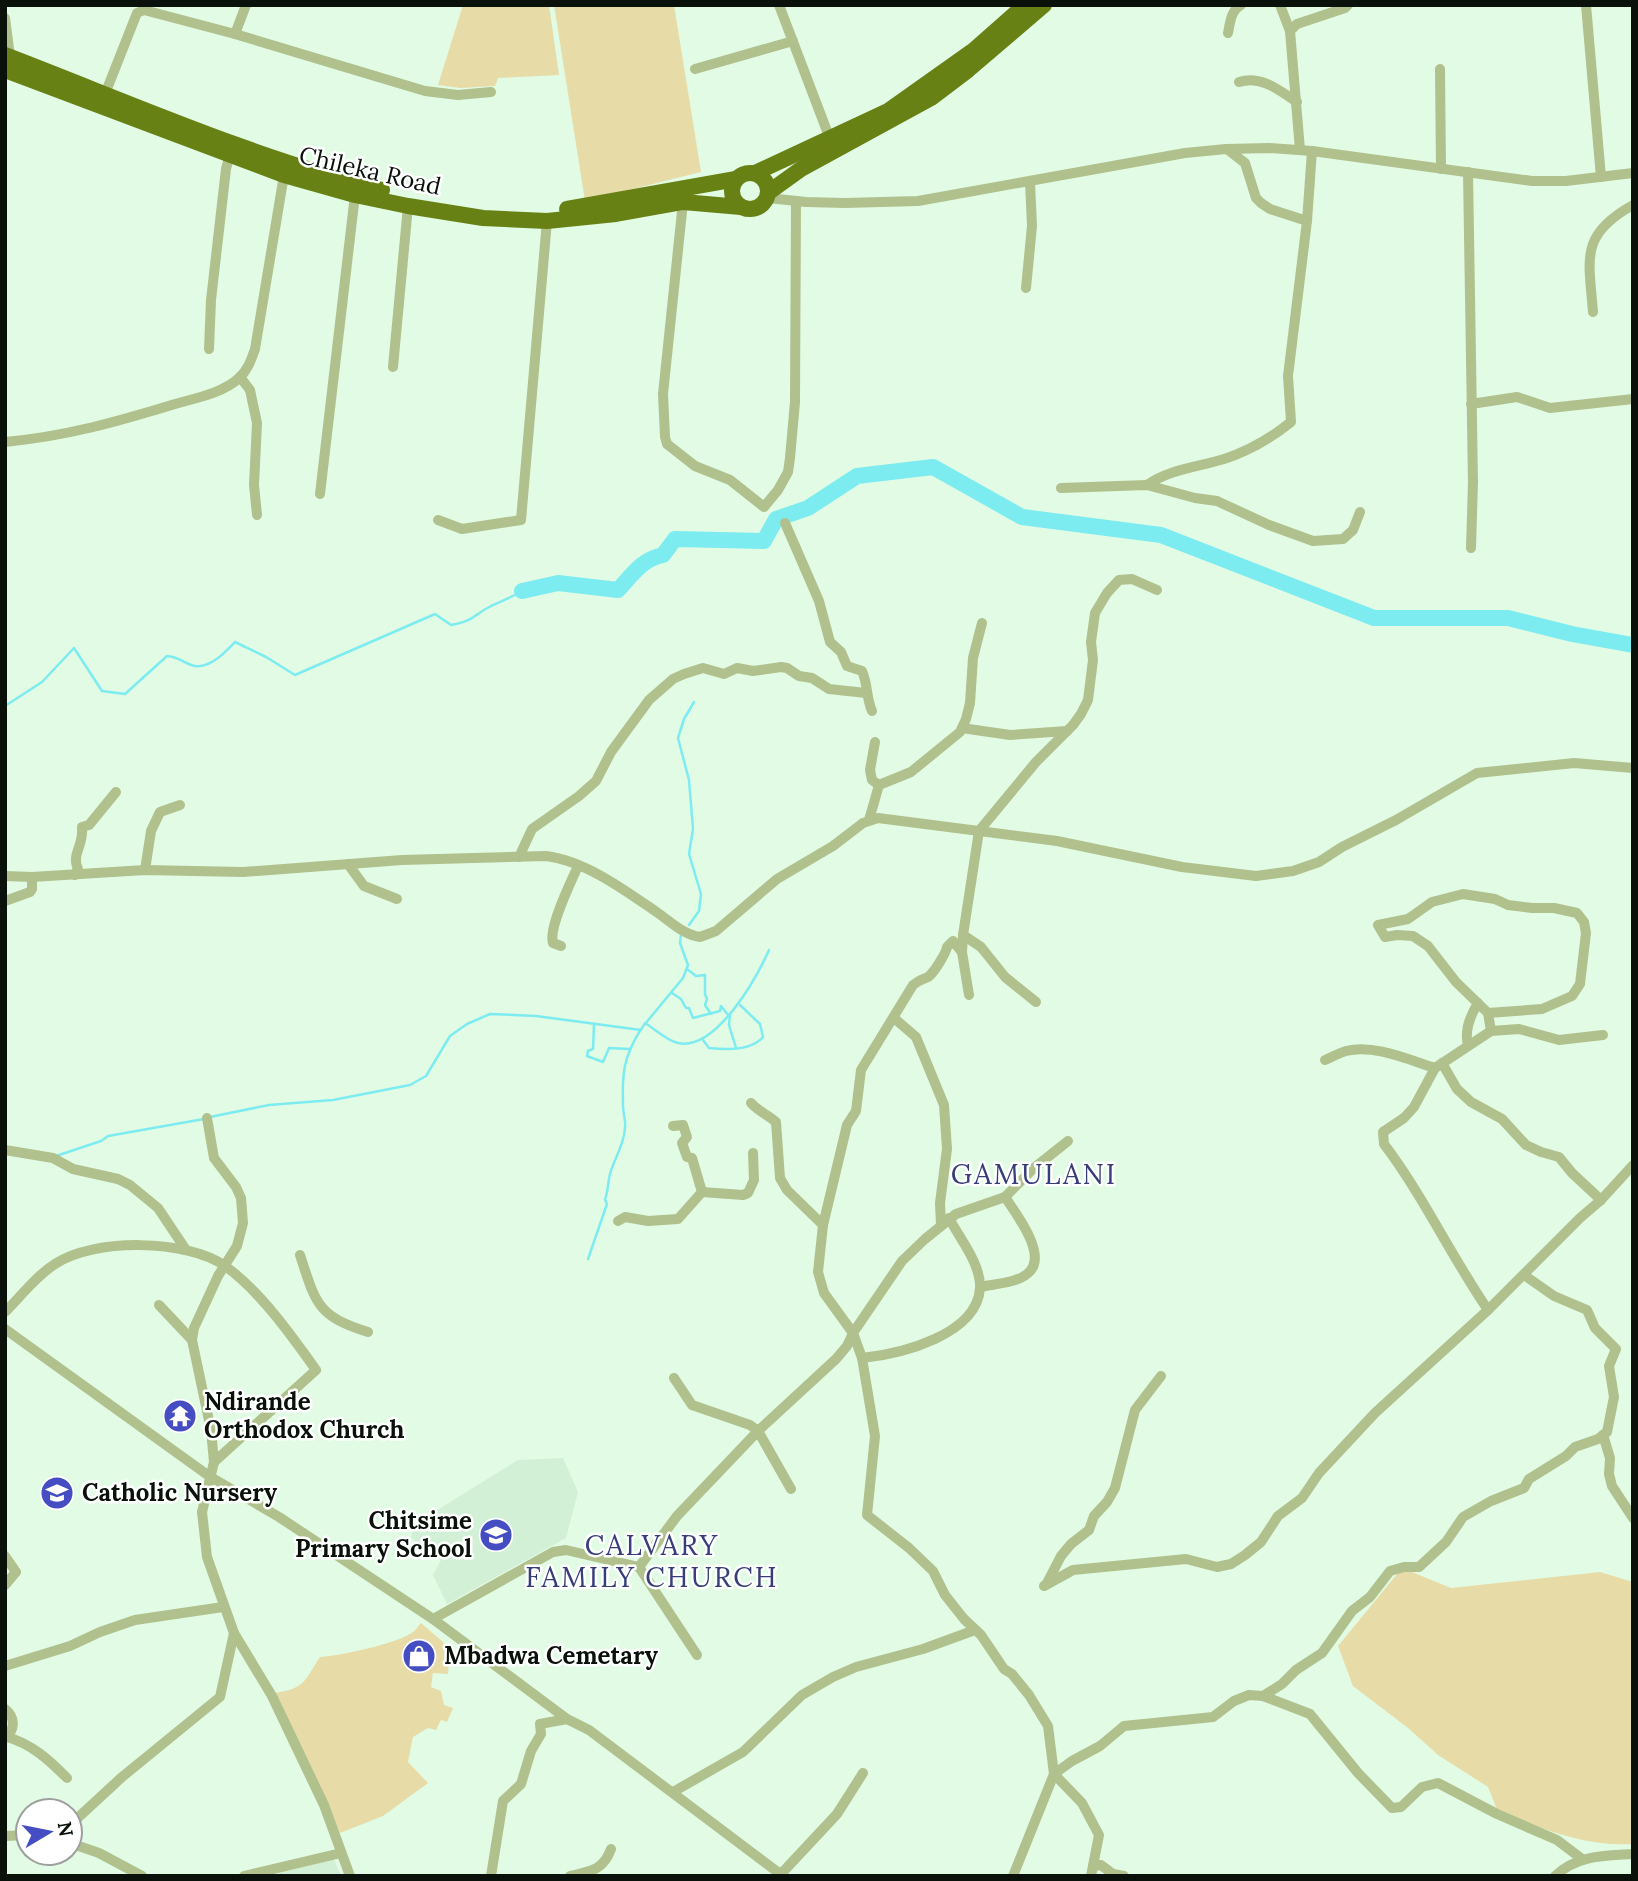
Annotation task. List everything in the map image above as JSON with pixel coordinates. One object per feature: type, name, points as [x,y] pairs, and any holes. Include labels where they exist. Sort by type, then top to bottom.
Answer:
[{"type":"highway","name":"Chileka Road","points":[[7,61],[356,184],[471,206],[547,211],[580,208],[736,179],[744,173],[755,173],[888,111],[974,50],[1025,5]]},
{"type":"highway","name":"Chileka Road","points":[[7,61],[284,174],[355,195],[408,206],[483,218],[547,221],[616,214],[683,202],[756,208],[801,169],[931,98],[1044,5]]},
{"type":"highway","points":[[755,173],[764,178],[768,195]]},
{"type":"highway","points":[[736,179],[732,194],[741,206]]},
{"type":"street","points":[[235,34],[246,5]]},
{"type":"street","points":[[779,5],[830,139]]},
{"type":"street","points":[[1228,33],[1232,15],[1241,5]]},
{"type":"street","points":[[1280,5],[1290,31],[1300,150]]},
{"type":"street","points":[[1290,31],[1297,24],[1348,5]]},
{"type":"street","points":[[1586,5],[1601,177]]},
{"type":"street","points":[[105,94],[139,11],[235,34],[425,91],[458,95],[491,92]]},
{"type":"street","points":[[5,18],[7,61]]},
{"type":"street","points":[[695,69],[793,41]]},
{"type":"street","points":[[1440,69],[1441,169]]},
{"type":"street","points":[[1239,82],[1259,80],[1297,102]]},
{"type":"street","points":[[768,195],[796,201],[882,204],[911,202],[1030,183],[1185,153],[1226,149],[1312,151],[1532,181],[1633,173]]},
{"type":"street","points":[[1226,149],[1245,163],[1256,198],[1261,203],[1307,221]]},
{"type":"street","points":[[1147,485],[1161,475],[1223,459],[1249,449],[1290,422],[1288,376],[1307,221],[1312,151]]},
{"type":"street","points":[[209,349],[211,300],[230,154]]},
{"type":"street","points":[[1468,172],[1471,548]]},
{"type":"street","points":[[5,442],[75,433],[218,390],[240,377],[249,365],[255,349],[284,174]]},
{"type":"street","points":[[1026,288],[1031,226],[1030,183]]},
{"type":"street","points":[[320,494],[355,195]]},
{"type":"street","points":[[683,202],[663,394],[665,437],[667,444],[695,466],[730,480],[764,507],[788,472],[790,458],[795,402],[796,201]]},
{"type":"street","points":[[1593,312],[1588,256],[1593,238],[1618,213],[1633,205]]},
{"type":"street","points":[[393,367],[408,206]]},
{"type":"street","points":[[438,520],[462,529],[520,520],[547,221]]},
{"type":"street","points":[[240,377],[250,390],[257,423],[254,485],[257,515]]},
{"type":"street","points":[[1471,404],[1517,397],[1550,408],[1633,399]]},
{"type":"street","points":[[1061,488],[1147,485],[1217,502],[1312,541],[1343,538],[1353,530],[1360,512]]},
{"type":"street","points":[[785,523],[820,601],[830,642],[841,652],[847,666],[862,671],[872,711]]},
{"type":"street","points":[[969,995],[962,952],[963,935],[979,831],[1036,762],[1082,715],[1088,700],[1095,613],[1108,593],[1119,580],[1126,578],[1157,590]]},
{"type":"street","points":[[879,785],[911,772],[951,741],[961,728],[970,703],[972,658],[982,622]]},
{"type":"street","points":[[519,857],[532,829],[579,796],[596,780],[611,752],[649,700],[673,679],[703,668],[724,674],[737,668],[753,671],[781,667],[788,668],[799,676],[812,678],[830,689],[866,693]]},
{"type":"street","points":[[961,728],[1010,735],[1067,731]]},
{"type":"street","points":[[874,743],[870,770],[872,779],[879,785]]},
{"type":"street","points":[[5,876],[32,877],[145,870],[243,872],[348,864],[557,858],[610,883],[672,925],[700,937],[716,931],[777,879],[869,820],[887,818],[1080,845],[1207,871],[1265,876],[1293,871],[1328,858],[1342,847],[1396,821],[1477,773],[1574,763],[1633,768]]},
{"type":"street","points":[[869,820],[879,785]]},
{"type":"street","points":[[75,875],[78,869],[75,862],[77,852],[82,845],[82,827],[89,825],[116,792]]},
{"type":"street","points":[[145,870],[151,831],[160,812],[180,805]]},
{"type":"street","points":[[348,864],[364,886],[397,899]]},
{"type":"street","points":[[561,946],[553,943],[551,938],[578,866]]},
{"type":"street","points":[[5,901],[30,892],[32,877]]},
{"type":"street","points":[[1488,1013],[1542,1009],[1573,996],[1580,984],[1586,943],[1586,933],[1580,916],[1564,909],[1508,905],[1495,899],[1469,894],[1432,902],[1408,919],[1378,925],[1385,937],[1413,936],[1428,946],[1456,982],[1488,1013],[1491,1031]]},
{"type":"street","points":[[963,935],[981,947],[1005,977],[1036,1002]]},
{"type":"street","points":[[962,952],[953,941],[930,975],[919,979],[913,985],[861,1070],[856,1111],[847,1125],[823,1225],[818,1272],[819,1283],[853,1333],[862,1358],[874,1436],[867,1515],[933,1571],[945,1595],[992,1648],[1004,1669],[1012,1674],[1029,1695],[1048,1726],[1054,1774],[1018,1858],[1017,1873]]},
{"type":"street","points":[[1468,1045],[1468,1026],[1478,1003]]},
{"type":"street","points":[[862,1358],[909,1349],[951,1329],[971,1315],[980,1287],[974,1262],[945,1222],[941,1183],[947,1150],[944,1105],[916,1037],[894,1018]]},
{"type":"street","points":[[1488,1310],[1464,1276],[1428,1209],[1384,1144],[1381,1135],[1414,1107],[1439,1065],[1491,1031],[1520,1029],[1559,1040],[1603,1035]]},
{"type":"street","points":[[1325,1060],[1346,1051],[1363,1051],[1439,1065],[1471,1102],[1502,1119],[1526,1145],[1559,1157],[1601,1200]]},
{"type":"street","points":[[751,1103],[776,1122],[780,1178],[787,1190],[823,1225]]},
{"type":"street","points":[[207,1118],[214,1158],[236,1188],[244,1210],[237,1246],[218,1276],[194,1328],[192,1340],[211,1430],[214,1462],[202,1512],[204,1540],[223,1607],[234,1633],[261,1676],[324,1805],[350,1876]]},
{"type":"street","points":[[673,1126],[683,1125],[687,1137],[682,1143],[687,1157],[692,1158],[702,1192]]},
{"type":"street","points":[[639,1567],[677,1516],[758,1431],[836,1359],[902,1261],[945,1222],[965,1210],[1005,1197],[1034,1168],[1068,1141]]},
{"type":"street","points":[[5,1150],[53,1158],[73,1169],[118,1179],[130,1185],[158,1208],[186,1250]]},
{"type":"street","points":[[702,1192],[743,1195],[748,1193],[754,1180],[754,1153]]},
{"type":"street","points":[[1161,1376],[1135,1410],[1115,1488],[1094,1516],[1089,1530],[1061,1556],[1045,1586],[1073,1570],[1089,1568],[1185,1559],[1217,1567],[1231,1564],[1261,1542],[1278,1516],[1302,1498],[1319,1473],[1375,1412],[1488,1310],[1601,1200],[1633,1165]]},
{"type":"street","points":[[618,1221],[625,1217],[648,1221],[678,1219],[702,1192]]},
{"type":"street","points":[[980,1287],[1020,1278],[1030,1273],[1033,1267],[1034,1245],[1005,1197]]},
{"type":"street","points":[[5,1312],[54,1264],[68,1257],[116,1245],[186,1250],[225,1266],[268,1308],[316,1370],[214,1462]]},
{"type":"street","points":[[300,1255],[317,1303],[329,1316],[368,1332]]},
{"type":"street","points":[[1264,1696],[1322,1653],[1352,1611],[1370,1597],[1390,1571],[1419,1567],[1446,1542],[1463,1517],[1491,1501],[1524,1488],[1529,1479],[1566,1456],[1575,1447],[1598,1439],[1607,1432],[1614,1397],[1609,1366],[1616,1349],[1595,1328],[1587,1310],[1553,1296],[1524,1275]]},
{"type":"street","points":[[159,1305],[192,1340]]},
{"type":"street","points":[[6,1330],[209,1476],[279,1517],[433,1619],[567,1719],[589,1730],[782,1875],[837,1814],[863,1773]]},
{"type":"street","points":[[674,1378],[692,1405],[750,1425],[758,1431],[792,1489]]},
{"type":"street","points":[[1603,1435],[1612,1486],[1633,1518]]},
{"type":"street","points":[[433,1619],[553,1552],[566,1550],[639,1567],[697,1655]]},
{"type":"street","points":[[5,1556],[16,1572],[5,1585]]},
{"type":"street","points":[[5,1666],[71,1646],[135,1620],[223,1607]]},
{"type":"street","points":[[673,1792],[743,1752],[795,1700],[833,1677],[856,1667],[923,1649],[975,1630]]},
{"type":"street","points":[[84,1812],[122,1777],[220,1697],[234,1633]]},
{"type":"street","points":[[1054,1774],[1100,1746],[1124,1726],[1213,1717],[1234,1701],[1250,1695],[1264,1696],[1310,1714],[1358,1773],[1392,1808],[1401,1807],[1422,1787],[1438,1783],[1497,1814],[1557,1840],[1582,1859]]},
{"type":"street","points":[[5,1709],[10,1713],[13,1726],[6,1737],[24,1742],[46,1756],[67,1778]]},
{"type":"street","points":[[491,1876],[503,1801],[522,1784],[531,1751],[541,1734],[540,1724],[567,1719]]},
{"type":"street","points":[[1054,1774],[1082,1802],[1095,1824],[1099,1835],[1092,1871]]},
{"type":"street","points":[[84,1848],[117,1861],[142,1876]]},
{"type":"street","points":[[569,1876],[589,1872],[601,1866],[607,1860],[611,1849]]},
{"type":"street","points":[[244,1876],[341,1853]]},
{"type":"street","points":[[1555,1876],[1566,1866],[1582,1859],[1633,1854]]},
{"type":"street","points":[[1092,1871],[1101,1865],[1113,1874],[1124,1876]]},
{"type":"shaded area","points":[[463,5],[549,5],[559,75],[498,78],[495,86],[460,88],[438,85]]},
{"type":"shaded area","points":[[554,5],[674,5],[701,172],[585,201]]},
{"type":"shaded area","points":[[563,1458],[578,1492],[566,1538],[447,1604],[433,1575],[441,1560],[411,1538],[413,1525],[518,1460]]},
{"type":"shaded area","points":[[1402,1568],[1451,1588],[1600,1572],[1633,1582],[1633,1844],[1598,1843],[1581,1839],[1498,1812],[1488,1787],[1438,1755],[1353,1686],[1338,1646]]},
{"type":"shaded area","points":[[421,1623],[450,1648],[448,1674],[433,1673],[431,1687],[441,1691],[444,1705],[453,1708],[447,1722],[441,1720],[436,1730],[428,1728],[413,1737],[408,1762],[428,1783],[383,1816],[340,1833],[275,1693],[299,1686],[320,1657],[354,1652],[395,1640],[413,1632]]},
{"type":"shaded area","points":[[334,1859],[341,1876],[268,1876]]},
{"type":"waterway","points":[[522,591],[558,583],[618,590],[643,564],[663,555],[675,539],[764,541],[776,519],[808,508],[857,476],[933,467],[1022,517],[1161,535],[1374,618],[1508,618],[1572,634],[1633,645]]},
{"type":"waterway","points":[[5,706],[42,682],[74,648],[102,691],[125,694],[167,656],[201,666],[217,658],[235,642],[295,675],[435,614],[451,625],[465,622],[522,591]]},
{"type":"waterway","points":[[689,925],[699,911],[701,894],[689,854],[693,829],[689,780],[678,738],[684,719],[694,702]]},
{"type":"waterway","points":[[645,1024],[683,978],[688,965],[680,943],[681,935]]},
{"type":"waterway","points":[[210,1117],[269,1105],[333,1100],[410,1085],[426,1076],[450,1036],[467,1024],[490,1014],[536,1016],[641,1030],[645,1023],[674,1042],[692,1042],[706,1036],[733,1010],[755,978],[769,950]]},
{"type":"waterway","points":[[687,969],[696,976],[705,975],[705,1005],[711,1014]]},
{"type":"waterway","points":[[672,993],[689,1008],[693,1018],[720,1011],[721,1006],[728,1015]]},
{"type":"waterway","points":[[703,1040],[709,1048],[730,1049],[758,1042],[763,1037],[760,1024],[740,1005]]},
{"type":"waterway","points":[[730,1014],[729,1025],[736,1048]]},
{"type":"waterway","points":[[594,1025],[593,1049],[588,1051],[587,1056],[603,1062],[609,1048],[630,1049]]},
{"type":"waterway","points":[[588,1259],[607,1204],[605,1200],[610,1174],[624,1134],[625,1066],[630,1049],[641,1029]]},
{"type":"waterway","points":[[56,1156],[101,1141],[108,1136],[204,1119]]},
{"type":"place","name":"Ndirande Orthodox Church","points":[[180,1416]]},
{"type":"place","name":"Catholic Nursery","points":[[57,1493]]},
{"type":"place","name":"Chitsime Primary School","points":[[496,1535]]},
{"type":"place","name":"Mbadwa Cemetary","points":[[419,1656]]},
{"type":"district","name":"GAMULANI","points":[[1034,1174]]},
{"type":"district","name":"CALVARY FAMILY CHURCH","points":[[652,1561]]}]
